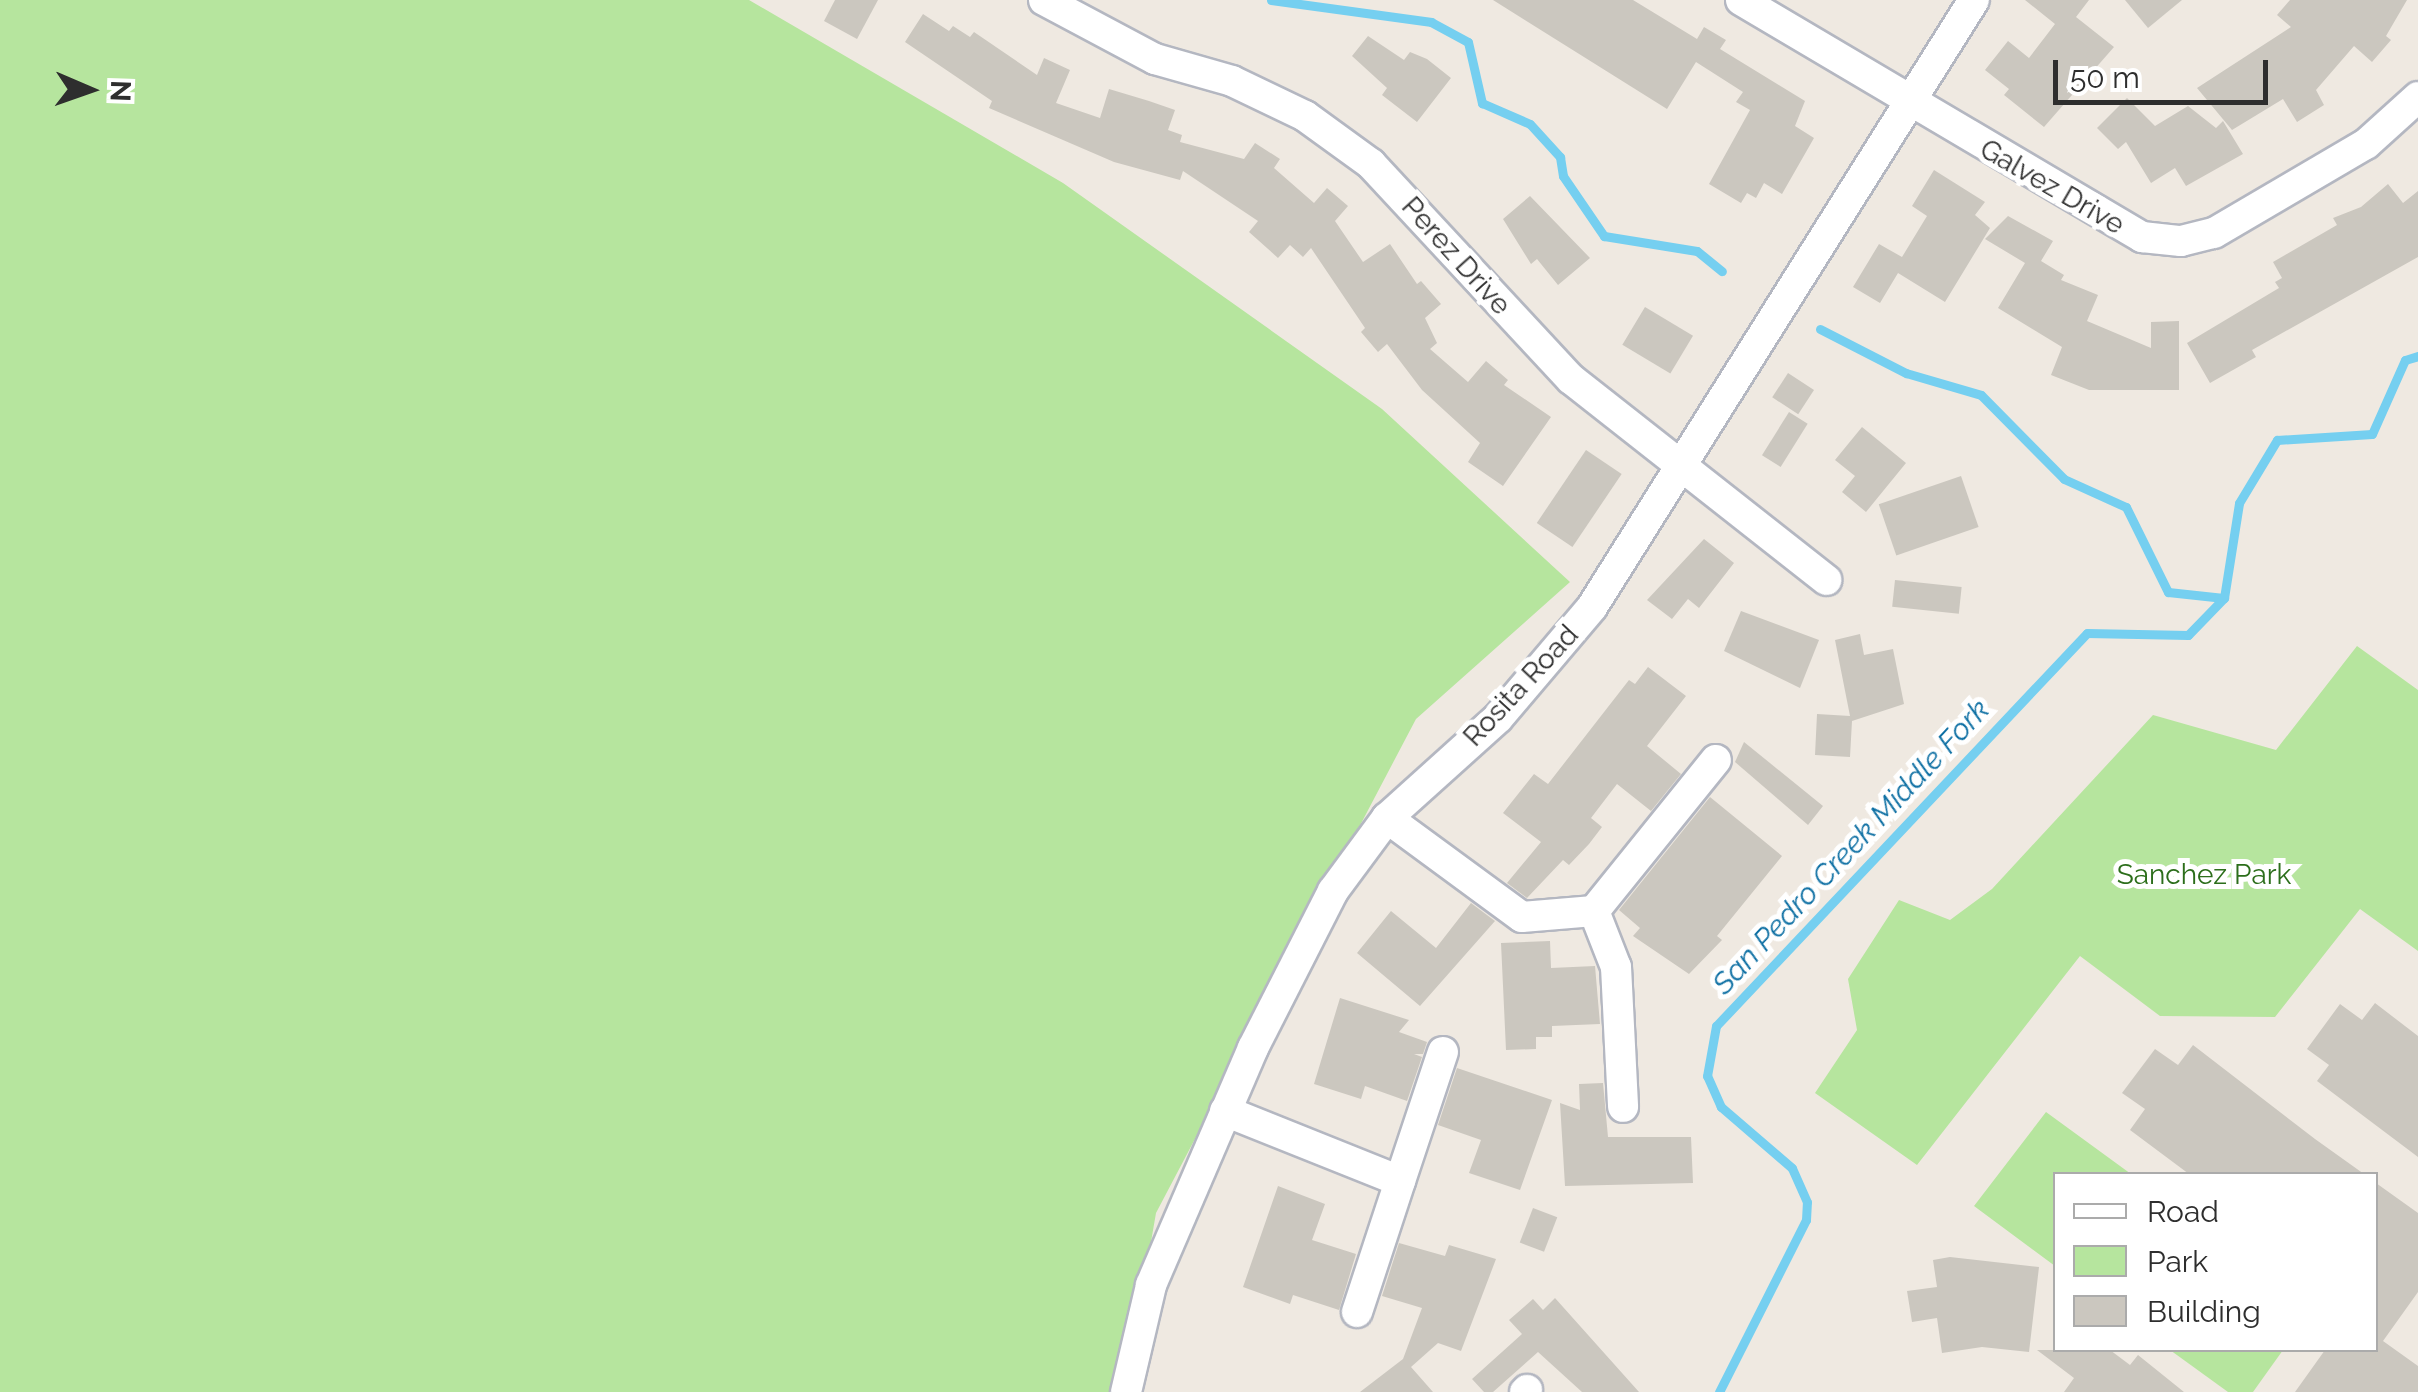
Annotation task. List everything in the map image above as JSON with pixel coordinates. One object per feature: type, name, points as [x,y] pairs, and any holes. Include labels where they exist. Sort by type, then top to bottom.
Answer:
[{"type":"street","name":"Perez Drive","points":[[1044,0],[1155,59],[1232,81],[1305,116],[1371,164],[1571,379],[1826,580]]},
{"type":"street","name":"Galvez Drive","points":[[1741,0],[1904,102],[2110,223],[2142,237],[2181,241],[2244,218],[2366,144],[2418,97]]},
{"type":"street","name":"Rosita Road","points":[[1126,1392],[1151,1284],[1226,1111],[1333,891],[1387,818],[1548,665],[1682,469],[1904,102],[1974,0]]},
{"type":"street","points":[[1387,818],[1522,917],[1594,911],[1716,760]]},
{"type":"street","points":[[1594,911],[1616,968],[1622,1108]]},
{"type":"street","points":[[1358,1312],[1443,1052]]},
{"type":"street","points":[[1226,1111],[1400,1181]]},
{"type":"green space","points":[[0,0],[749,0],[1063,183],[1382,409],[1570,582],[1416,719],[1156,1213],[1125,1392],[0,1392]]},
{"type":"green space","name":"Sanchez Park","points":[[2357,646],[2418,690],[2418,951],[2360,909],[2275,1017],[2160,1016],[2080,956],[1917,1165],[1815,1093],[1857,1030],[1848,979],[1899,900],[1950,920],[1992,889],[2153,715],[2276,750]]},
{"type":"green space","points":[[2046,1112],[2128,1172],[2053,1172],[2053,1265],[1974,1206]]},
{"type":"green space","points":[[2173,1352],[2282,1352],[2253,1392],[2228,1392]]},
{"type":"building","points":[[835,0],[878,0],[857,39],[824,21]]},
{"type":"building","points":[[1493,0],[1633,0],[1697,39],[1704,27],[1726,40],[1720,49],[1805,101],[1795,126],[1814,138],[1782,194],[1764,183],[1756,198],[1747,193],[1741,203],[1709,184],[1750,110],[1736,102],[1743,92],[1696,62],[1667,109]]},
{"type":"building","points":[[2025,0],[2089,0],[2076,17],[2114,47],[2044,127],[2004,95],[2009,89],[1985,70],[2008,41],[2029,58],[2055,24]]},
{"type":"building","points":[[2125,0],[2182,0],[2148,28]]},
{"type":"building","points":[[2290,0],[2407,0],[2386,36],[2391,40],[2372,62],[2354,46],[2316,90],[2324,105],[2297,122],[2283,99],[2232,130],[2197,88],[2291,27],[2277,15]]},
{"type":"building","points":[[923,14],[949,31],[953,26],[970,37],[974,32],[1037,75],[1044,58],[1070,70],[1056,103],[1100,118],[1109,89],[1149,101],[1175,110],[1168,130],[1182,135],[1180,142],[1244,159],[1255,143],[1280,159],[1274,168],[1314,203],[1327,188],[1348,206],[1335,221],[1363,262],[1390,244],[1417,284],[1421,281],[1441,304],[1425,318],[1437,343],[1430,349],[1468,382],[1486,361],[1508,380],[1504,385],[1551,417],[1503,486],[1468,462],[1480,443],[1422,390],[1387,344],[1378,352],[1361,332],[1365,328],[1311,248],[1303,257],[1290,245],[1278,258],[1249,232],[1258,221],[1183,171],[1180,180],[1114,162],[989,108],[992,101],[905,42]]},
{"type":"building","points":[[1368,36],[1404,60],[1410,52],[1427,59],[1451,78],[1417,122],[1382,95],[1387,88],[1352,56]]},
{"type":"building","points":[[2127,98],[2155,126],[2188,106],[2216,128],[2223,121],[2243,154],[2186,186],[2175,168],[2151,183],[2126,142],[2118,149],[2097,128]]},
{"type":"building","points":[[1934,170],[1985,202],[1975,215],[1990,228],[1945,302],[1898,273],[1880,303],[1853,287],[1879,244],[1902,257],[1927,216],[1912,206]]},
{"type":"building","points":[[2388,184],[2403,203],[2418,191],[2418,257],[2252,350],[2256,357],[2210,383],[2187,343],[2279,288],[2275,282],[2282,278],[2273,262],[2337,225],[2333,218],[2361,207]]},
{"type":"building","points":[[1530,196],[1590,258],[1558,285],[1537,259],[1531,264],[1503,219]]},
{"type":"building","points":[[2008,216],[2053,241],[2041,261],[2064,275],[2061,280],[2098,295],[2087,321],[2151,348],[2151,322],[2179,321],[2179,390],[2089,390],[2051,375],[2062,347],[1998,308],[2025,263],[1985,239]]},
{"type":"building","points":[[1645,307],[1693,336],[1670,374],[1622,345]]},
{"type":"building","points":[[1788,373],[1814,390],[1798,414],[1772,397]]},
{"type":"building","points":[[1789,412],[1808,424],[1781,467],[1762,455]]},
{"type":"building","points":[[1862,427],[1906,463],[1866,512],[1842,492],[1855,476],[1835,460]]},
{"type":"building","points":[[1586,450],[1622,474],[1572,547],[1537,523]]},
{"type":"building","points":[[1961,476],[1979,527],[1896,555],[1879,504]]},
{"type":"building","points":[[1704,539],[1734,563],[1699,608],[1688,599],[1672,619],[1647,600]]},
{"type":"building","points":[[1895,580],[1962,587],[1959,614],[1892,607]]},
{"type":"building","points":[[1741,611],[1819,640],[1800,688],[1724,651]]},
{"type":"building","points":[[1860,634],[1864,655],[1893,649],[1904,704],[1852,721],[1850,757],[1815,755],[1817,714],[1850,716],[1835,640]]},
{"type":"building","points":[[1648,667],[1686,696],[1647,746],[1681,774],[1651,811],[1617,784],[1591,818],[1602,827],[1589,844],[1569,865],[1563,860],[1527,898],[1507,883],[1541,842],[1503,813],[1534,774],[1548,784],[1629,680],[1635,684]]},
{"type":"building","points":[[1744,742],[1823,806],[1808,825],[1735,762]]},
{"type":"building","points":[[1710,797],[1782,856],[1717,936],[1722,940],[1689,974],[1633,936],[1640,928],[1619,910]]},
{"type":"building","points":[[1471,903],[1495,921],[1420,1006],[1357,953],[1391,911],[1436,948]]},
{"type":"building","points":[[1550,941],[1551,968],[1595,966],[1600,1024],[1552,1026],[1552,1037],[1536,1037],[1536,1049],[1506,1050],[1501,943]]},
{"type":"building","points":[[1340,998],[1409,1020],[1399,1032],[1427,1042],[1423,1054],[1414,1054],[1422,1057],[1407,1101],[1365,1086],[1361,1099],[1314,1084]]},
{"type":"building","points":[[2375,1003],[2418,1036],[2418,1157],[2317,1081],[2329,1065],[2307,1049],[2340,1004],[2362,1020]]},
{"type":"building","points":[[2193,1045],[2361,1172],[2186,1172],[2130,1130],[2145,1109],[2122,1093],[2155,1049],[2178,1065]]},
{"type":"building","points":[[1457,1068],[1552,1100],[1520,1190],[1469,1173],[1481,1140],[1438,1125]]},
{"type":"building","points":[[1603,1083],[1608,1137],[1691,1137],[1693,1183],[1565,1186],[1560,1103],[1580,1110],[1579,1084]]},
{"type":"building","points":[[2378,1184],[2418,1213],[2418,1292],[2383,1341],[2418,1366],[2418,1392],[2295,1392],[2324,1352],[2378,1352]]},
{"type":"building","points":[[1278,1186],[1325,1204],[1312,1240],[1356,1254],[1339,1310],[1293,1295],[1290,1304],[1243,1287]]},
{"type":"building","points":[[1533,1208],[1557,1217],[1544,1252],[1520,1243]]},
{"type":"building","points":[[1399,1243],[1445,1256],[1449,1245],[1496,1259],[1461,1351],[1438,1343],[1411,1367],[1433,1392],[1360,1392],[1403,1359],[1422,1308],[1382,1296]]},
{"type":"building","points":[[1950,1257],[2039,1267],[2029,1352],[1982,1347],[1942,1353],[1937,1318],[1912,1322],[1907,1291],[1937,1287],[1933,1260]]},
{"type":"building","points":[[1555,1298],[1639,1392],[1582,1392],[1538,1352],[1493,1392],[1484,1392],[1472,1379],[1522,1334],[1509,1320],[1533,1299],[1543,1310]]},
{"type":"building","points":[[2037,1350],[2113,1352],[2130,1365],[2138,1355],[2184,1392],[2064,1392],[2074,1378]]},
{"type":"waterway","points":[[1271,0],[1431,22],[1468,42],[1482,103],[1530,124],[1560,157],[1563,176],[1604,236],[1697,251],[1722,271]]},
{"type":"waterway","points":[[1820,329],[1906,373],[1981,395],[2064,479],[2126,507],[2168,592],[2224,598]]},
{"type":"waterway","points":[[2224,598],[2239,503],[2277,440],[2372,434],[2405,360],[2418,356]]},
{"type":"waterway","name":"San Pedro Creek Middle Fork","points":[[1719,1392],[1806,1220],[1807,1202],[1792,1168],[1721,1107],[1707,1076],[1716,1026],[2087,633],[2188,635],[2224,598]]}]
